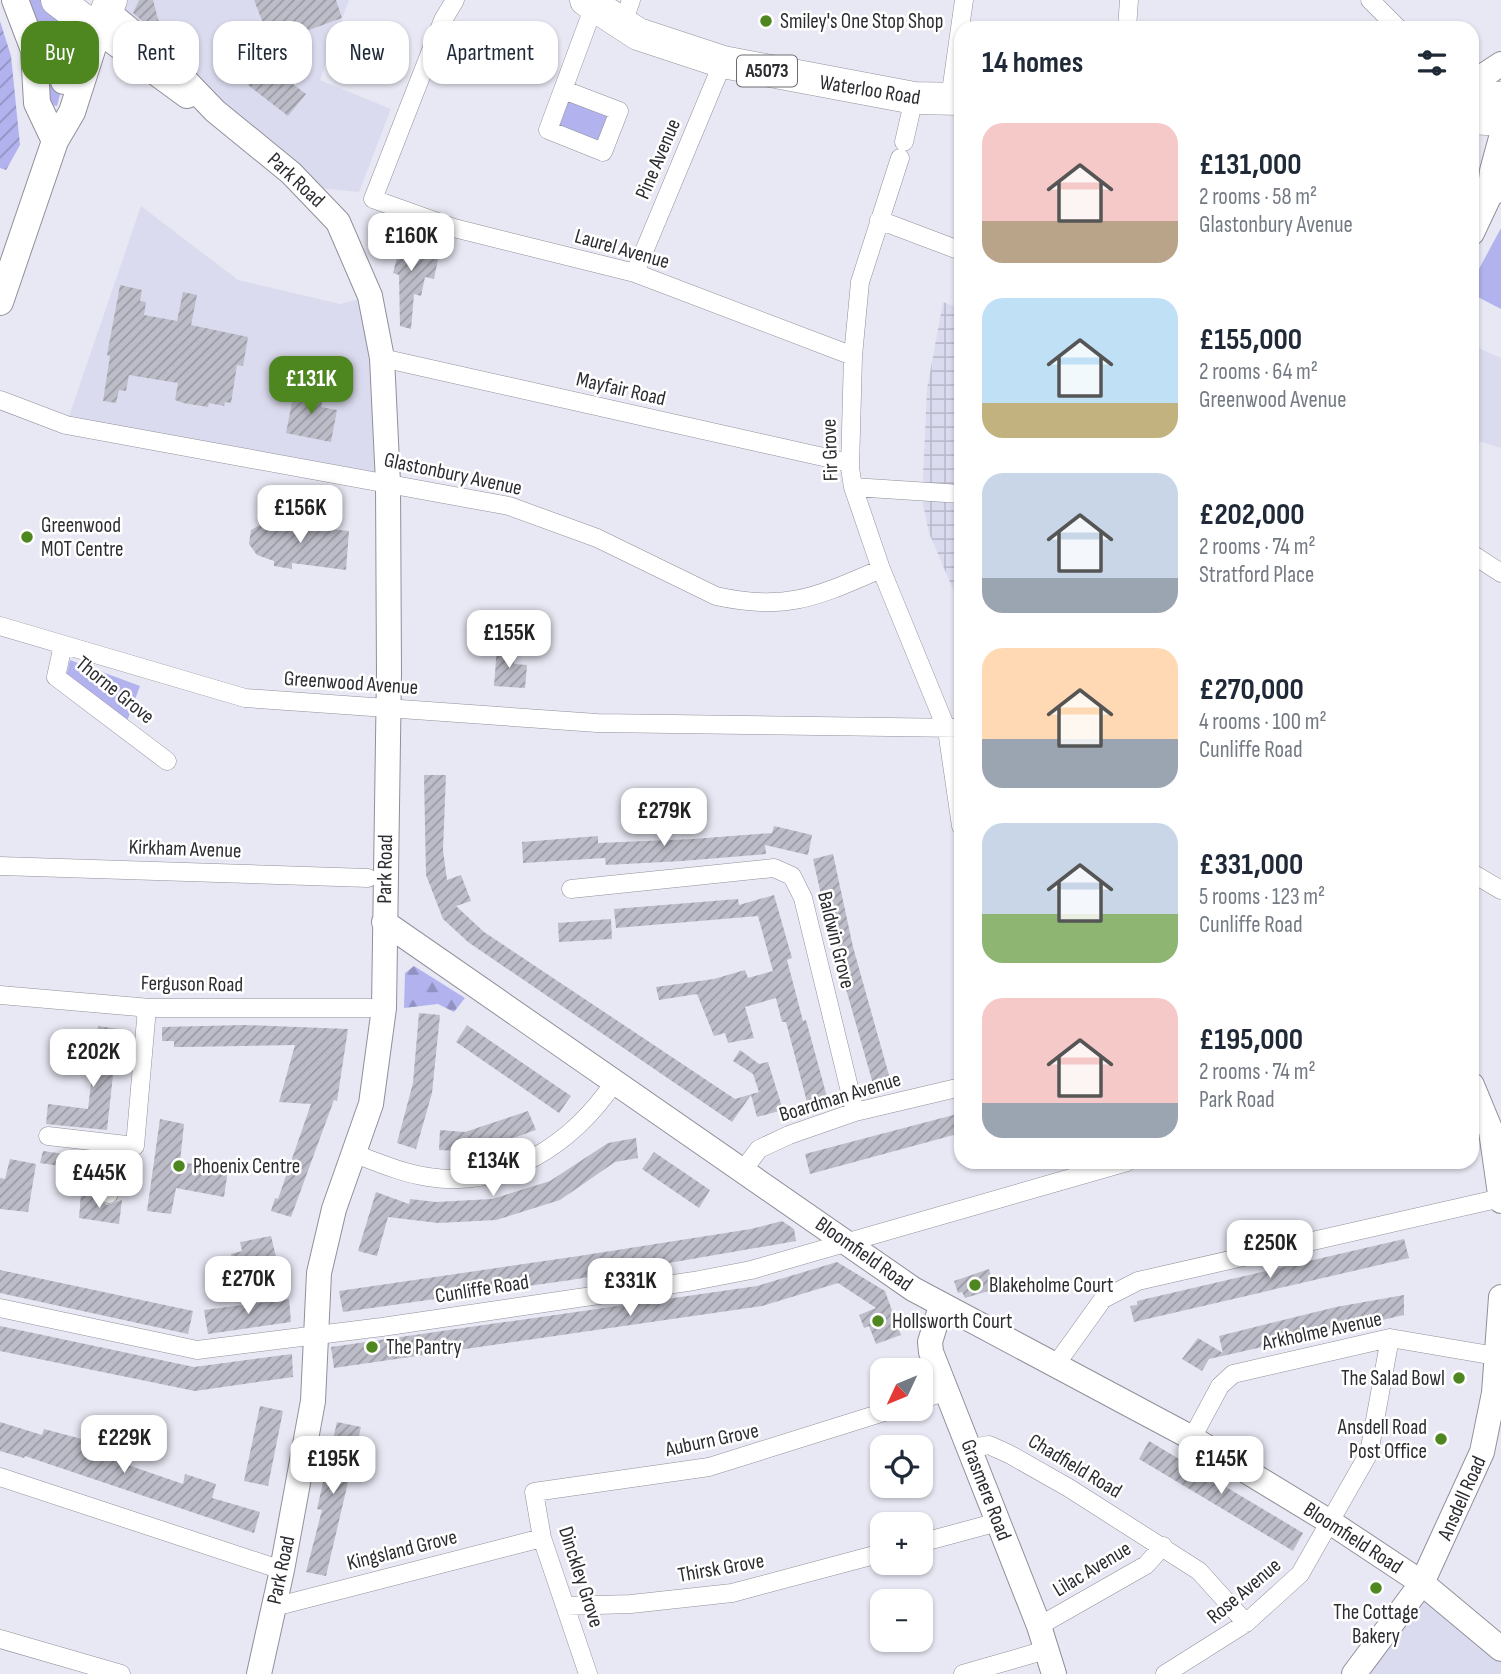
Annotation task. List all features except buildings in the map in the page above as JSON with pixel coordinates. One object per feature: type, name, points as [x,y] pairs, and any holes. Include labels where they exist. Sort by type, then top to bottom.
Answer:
[{"type":"highway","name":"Waterloo Road","points":[[590,3],[627,13],[659,43],[723,62],[914,98],[954,99]]},
{"type":"highway","points":[[1479,96],[1501,98]]},
{"type":"highway","points":[[1479,118],[1501,120]]},
{"type":"main road","points":[[15,0],[34,50],[37,103],[55,141]]},
{"type":"main road","points":[[0,302],[55,141],[57,106],[90,8]]},
{"type":"main road","name":"Park Road","points":[[90,8],[165,59],[215,111],[291,173],[338,222],[366,285],[382,358],[388,483],[384,1008],[376,1086],[355,1154],[334,1209],[319,1273],[313,1401],[282,1570],[259,1674]]},
{"type":"main road","points":[[1479,78],[1501,64]]},
{"type":"main road","points":[[1479,220],[1495,190],[1492,171],[1501,138]]},
{"type":"main road","name":"Bloomfield Road","points":[[384,922],[941,1306],[1057,1363],[1192,1438],[1330,1522],[1422,1583],[1501,1649]]},
{"type":"main road","points":[[1479,1098],[1496,1129],[1501,1200]]},
{"type":"main road","name":"Ansdell Road","points":[[1354,1674],[1422,1583],[1495,1424],[1501,1297]]},
{"type":"main road","name":"Grasmere Road","points":[[941,1306],[930,1342],[1039,1626],[1054,1674]]},
{"type":"street","name":"Laurel Avenue","points":[[455,0],[443,20],[373,199],[454,228],[635,273],[853,356]]},
{"type":"street","points":[[962,21],[964,0]]},
{"type":"street","points":[[1128,21],[1129,0]]},
{"type":"street","points":[[1370,0],[1391,21]]},
{"type":"street","points":[[564,90],[590,3]]},
{"type":"street","name":"Pine Avenue","points":[[635,273],[723,62]]},
{"type":"street","name":"Fir Grove","points":[[914,98],[902,150],[860,282],[853,356],[850,463],[853,487],[881,569],[954,729]]},
{"type":"street","points":[[879,220],[954,248]]},
{"type":"street","name":"Mayfair Road","points":[[382,358],[850,463]]},
{"type":"street","name":"Glastonbury Avenue","points":[[0,400],[66,425],[509,506],[597,538],[716,596],[738,601],[762,604],[810,599],[881,569]]},
{"type":"street","points":[[853,487],[954,494]]},
{"type":"street","points":[[1479,559],[1501,573]]},
{"type":"street","name":"Greenwood Avenue","points":[[0,626],[245,698],[597,723],[954,729]]},
{"type":"street","name":"Thorne Grove","points":[[62,645],[57,677],[167,761]]},
{"type":"street","name":"Kirkham Avenue","points":[[0,866],[368,878]]},
{"type":"street","name":"Baldwin Grove","points":[[571,889],[774,868],[792,876],[803,898],[855,1112]]},
{"type":"street","points":[[1479,877],[1501,890]]},
{"type":"street","name":"Ferguson Road","points":[[0,995],[147,1008],[384,1008]]},
{"type":"street","points":[[48,1136],[135,1146],[147,1008]]},
{"type":"street","points":[[355,1154],[400,1171],[428,1177],[460,1179],[504,1170],[535,1160],[565,1137],[601,1102],[615,1082]]},
{"type":"street","name":"Boardman Avenue","points":[[744,1169],[759,1149],[768,1143],[855,1112],[954,1089]]},
{"type":"street","points":[[109,1194],[114,1144]]},
{"type":"street","name":"Cunliffe Road","points":[[0,1308],[197,1350],[315,1336],[694,1281],[751,1270],[1102,1169]]},
{"type":"street","points":[[1057,1363],[1103,1298],[1138,1281],[1501,1200]]},
{"type":"street","name":"Arkholme Avenue","points":[[1192,1438],[1220,1386],[1233,1374],[1390,1338],[1499,1356]]},
{"type":"street","name":"Rose Avenue","points":[[1165,1674],[1246,1623],[1300,1574],[1369,1453],[1390,1338]]},
{"type":"street","points":[[933,1396],[947,1391]]},
{"type":"street","name":"Auburn Grove","points":[[534,1492],[709,1467],[773,1450],[870,1417]]},
{"type":"street","name":"Chadfield Road","points":[[971,1448],[989,1445],[1010,1454],[1163,1546],[1199,1571],[1246,1623]]},
{"type":"street","points":[[0,1477],[282,1570]]},
{"type":"street","name":"Dinckley Grove","points":[[534,1492],[542,1538],[589,1674]]},
{"type":"street","points":[[933,1540],[998,1522]]},
{"type":"street","name":"Kingsland Grove","points":[[274,1607],[542,1538]]},
{"type":"street","name":"Lilac Avenue","points":[[1039,1626],[1146,1564],[1163,1546]]},
{"type":"street","name":"Thirsk Grove","points":[[565,1606],[631,1604],[732,1593],[870,1556]]},
{"type":"street","points":[[0,1639],[121,1674]]},
{"type":"street","points":[[963,1674],[1046,1650]]},
{"type":"shaded area","points":[[111,0],[349,0],[341,21],[326,21],[326,63],[320,80],[391,109],[359,192],[306,187],[199,84],[199,21],[133,21]]},
{"type":"shaded area","points":[[141,206],[238,280],[340,304],[370,296],[388,483],[66,425]]},
{"type":"shaded area","points":[[943,302],[954,306],[954,592],[929,533],[922,499],[927,389]]},
{"type":"shaded area","points":[[1479,348],[1501,358],[1501,448],[1479,441]]},
{"type":"shaded area","points":[[1422,1583],[1501,1649],[1501,1674],[1354,1674]]},
{"type":"green space","points":[[15,0],[57,0],[80,18],[79,21],[21,21],[21,28]]},
{"type":"green space","points":[[0,21],[11,56],[20,145],[6,170],[0,168]]},
{"type":"green space","points":[[33,84],[63,84],[57,106],[37,103]]},
{"type":"green space","points":[[564,90],[619,111],[603,152],[548,130]]},
{"type":"green space","points":[[1501,228],[1501,309],[1479,298],[1479,269]]},
{"type":"green space","points":[[70,660],[140,686],[126,724],[66,677]]},
{"type":"green space","points":[[414,966],[465,998],[454,1012],[438,1004],[404,1008],[405,973]]},
{"type":"place","name":"Smiley's One Stop Shop","points":[[766,21]]},
{"type":"place","name":"Greenwood MOT Centre","points":[[27,537]]},
{"type":"place","name":"Phoenix Centre","points":[[179,1166]]},
{"type":"place","name":"Blakeholme Court","points":[[975,1285]]},
{"type":"place","name":"Hollsworth Court","points":[[878,1321]]},
{"type":"place","name":"The Pantry","points":[[372,1347]]},
{"type":"place","name":"The Salad Bowl","points":[[1459,1378]]},
{"type":"place","name":"Ansdell Road Post Office","points":[[1441,1439]]},
{"type":"place","name":"The Cottage Bakery","points":[[1376,1588]]}]
